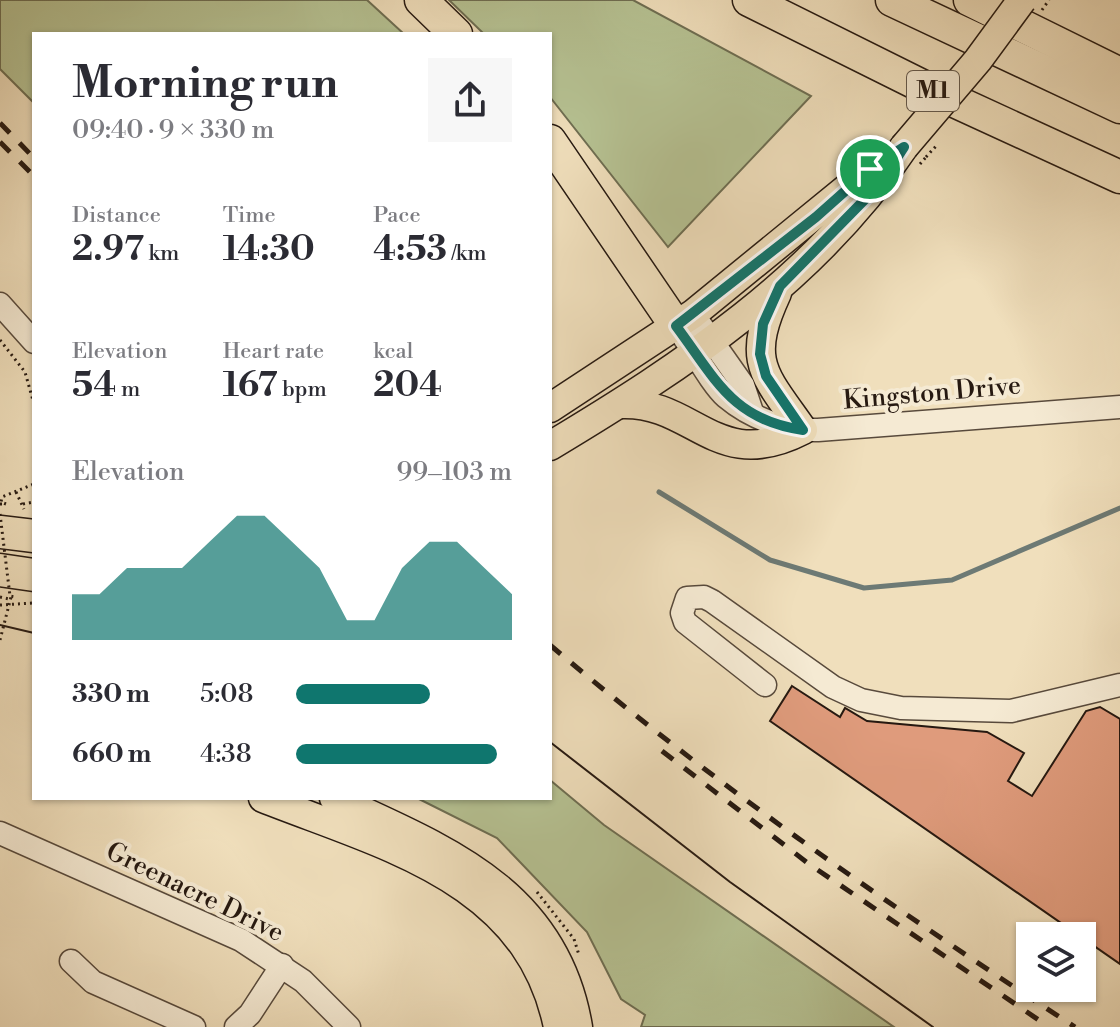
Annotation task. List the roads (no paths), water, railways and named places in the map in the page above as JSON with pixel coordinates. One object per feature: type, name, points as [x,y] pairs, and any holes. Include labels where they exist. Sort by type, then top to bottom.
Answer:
[{"type":"highway","points":[[421,0],[454,32]]},
{"type":"highway","name":"M1","points":[[749,0],[924,87],[1120,177]]},
{"type":"highway","name":"M1","points":[[892,0],[1120,107]]},
{"type":"highway","points":[[970,0],[1120,74]]},
{"type":"highway","points":[[552,144],[685,320]]},
{"type":"highway","points":[[3,518],[27,516]]},
{"type":"main road","points":[[552,445],[621,404],[705,348],[780,286],[880,184],[904,147],[978,60],[1022,0]]},
{"type":"main road","points":[[552,407],[685,320],[870,169],[904,147]]},
{"type":"main road","points":[[621,404],[653,406],[702,433],[735,443],[777,444],[803,430],[771,387],[762,365],[763,324],[780,286]]},
{"type":"main road","points":[[268,800],[436,869],[478,896],[512,930],[539,971],[558,1027]]},
{"type":"main road","points":[[338,800],[449,852],[497,884],[517,905],[550,950],[570,996],[578,1027]]},
{"type":"street","points":[[0,304],[32,340]]},
{"type":"street","name":"Kingston Drive","points":[[685,320],[705,348],[726,397],[770,423],[803,430],[1120,407]]},
{"type":"street","points":[[765,685],[685,622],[682,613],[687,598],[696,596],[712,601],[833,687],[861,700],[901,708],[1011,711],[1120,685]]},
{"type":"street","name":"Greenacre Drive","points":[[0,833],[241,940],[282,965],[349,1027]]},
{"type":"street","points":[[71,961],[93,982],[194,1027]]},
{"type":"street","points":[[236,1027],[250,1014],[282,965]]},
{"type":"waterway","points":[[659,492],[770,560],[864,588],[952,580],[1120,508]]},
{"type":"tram line","points":[[0,625],[32,633]]},
{"type":"tram line","points":[[552,744],[730,882],[933,1027]]},
{"type":"railway","points":[[0,123],[32,156]]},
{"type":"railway","points":[[0,142],[32,174]]},
{"type":"railway","points":[[552,647],[676,747],[806,844],[1075,1027]]},
{"type":"railway","points":[[662,751],[809,864],[1049,1027]]}]
